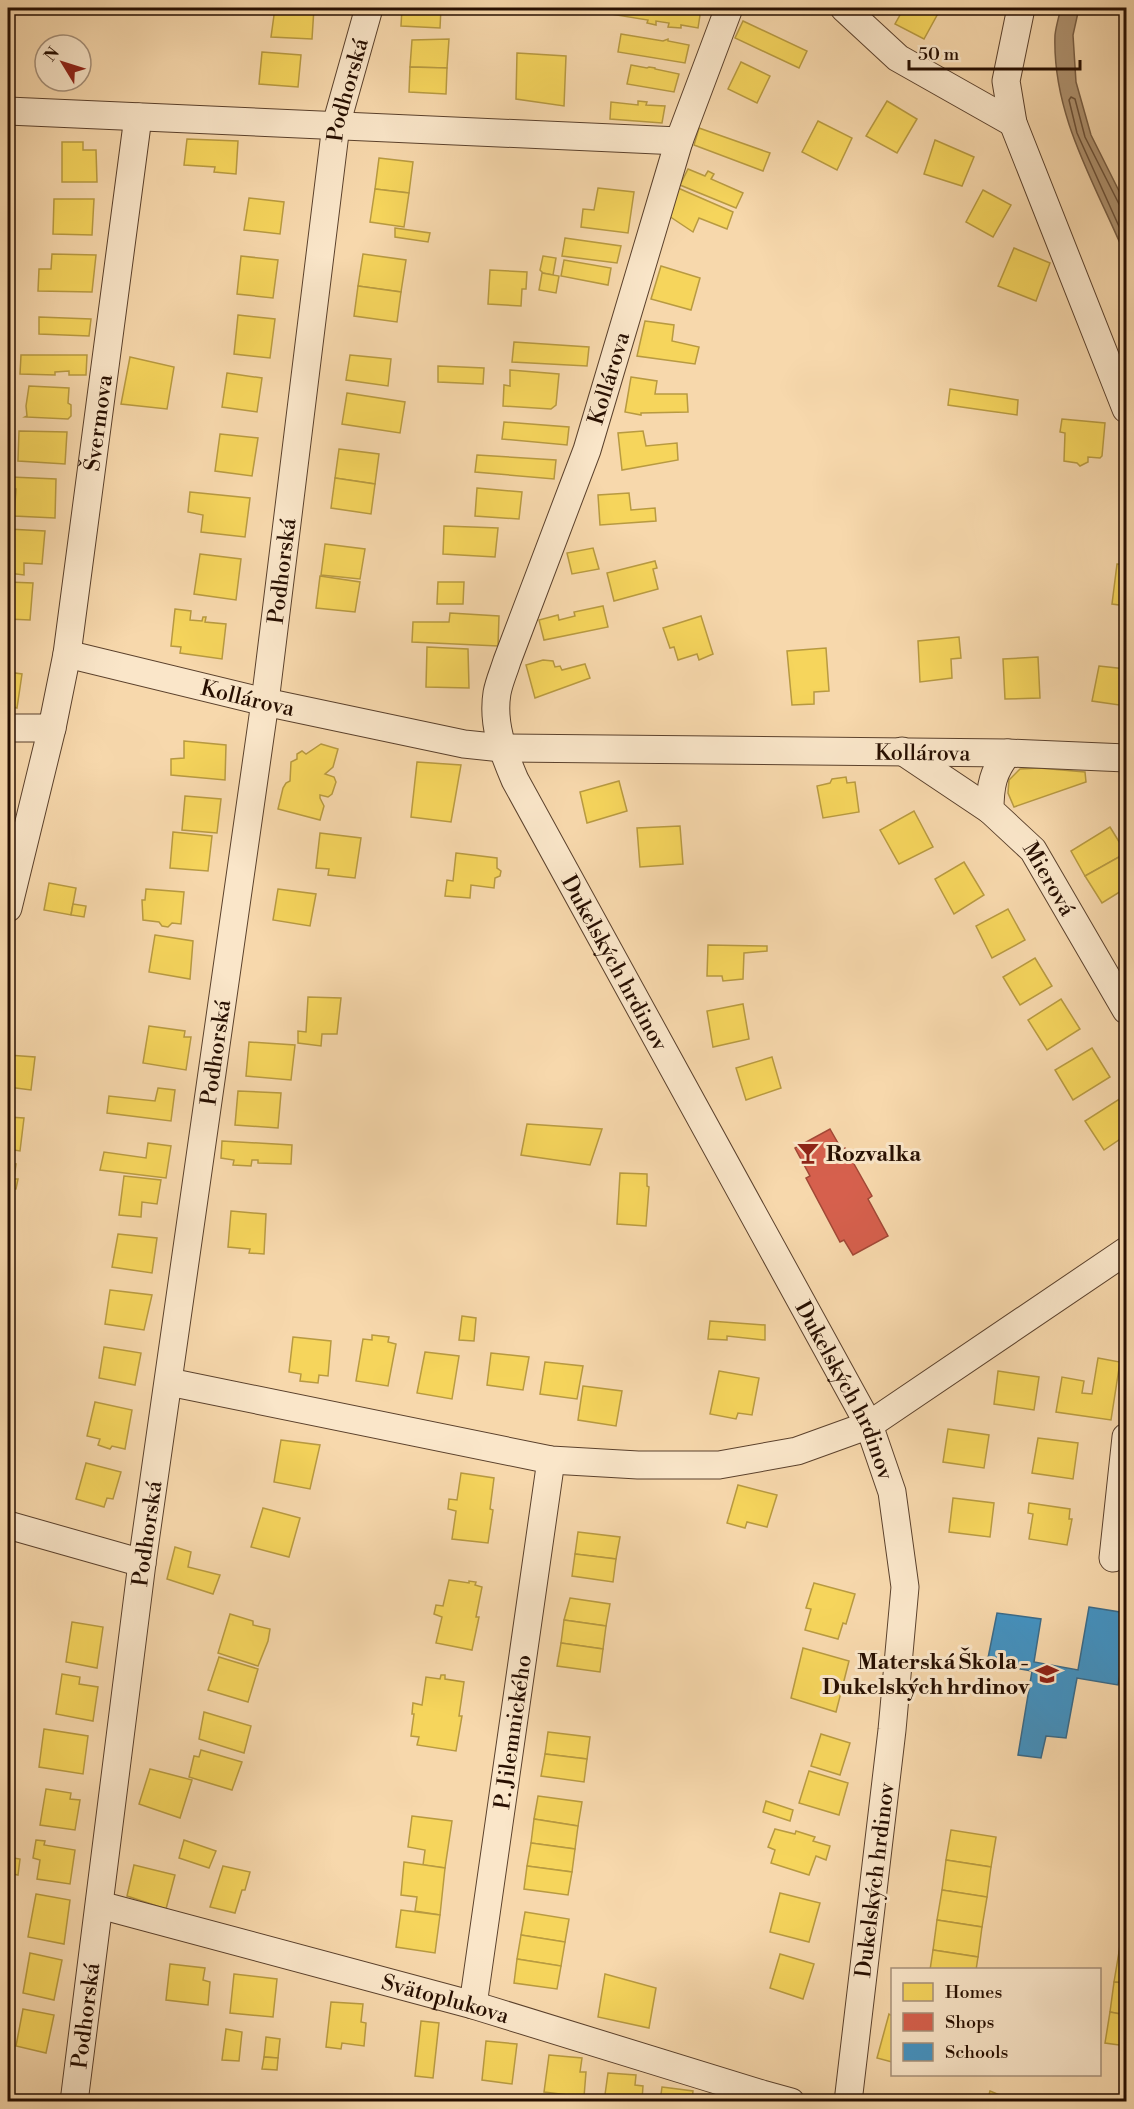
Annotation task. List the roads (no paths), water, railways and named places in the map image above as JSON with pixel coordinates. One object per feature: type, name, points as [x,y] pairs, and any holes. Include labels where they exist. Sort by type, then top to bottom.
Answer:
[{"type":"street","name":"Podhorská","points":[[74,2102],[142,1563],[265,702],[336,125],[369,8]]},
{"type":"street","name":"Kollárova","points":[[502,748],[496,722],[497,694],[587,450],[679,141],[729,8]]},
{"type":"street","points":[[844,8],[898,58],[1013,123]]},
{"type":"street","points":[[1020,8],[1006,81],[1013,123],[1126,410]]},
{"type":"street","points":[[8,111],[679,141]]},
{"type":"street","name":"Švermova","points":[[8,909],[52,728],[67,654],[138,117]]},
{"type":"street","name":"Kollárova","points":[[67,654],[265,702],[464,744],[502,748],[902,751],[1126,758]]},
{"type":"street","points":[[8,728],[52,728]]},
{"type":"street","name":"Dukelských hrdinov","points":[[502,748],[515,780],[869,1425],[892,1492],[905,1587],[892,1730],[848,2102]]},
{"type":"street","name":"Mierová","points":[[902,751],[990,810],[1033,850],[1126,1010]]},
{"type":"street","points":[[990,810],[990,790],[998,766],[1008,753]]},
{"type":"street","points":[[169,1382],[551,1460],[638,1465],[719,1465],[797,1451],[869,1425],[1126,1251]]},
{"type":"street","points":[[1113,1558],[1126,1437]]},
{"type":"street","name":"P. Jilemnického","points":[[473,2005],[551,1460]]},
{"type":"street","points":[[8,1525],[142,1563]]},
{"type":"street","name":"Svätoplukova","points":[[100,1905],[473,2005],[791,2102]]},
{"type":"water","points":[[1061,8],[1079,8],[1073,35],[1076,82],[1091,135],[1126,205],[1126,257],[1068,122],[1056,65],[1055,35]]},
{"type":"place","name":"Rozvalka","points":[[808,1153]]},
{"type":"place","name":"Materská Škola - Dukelských hrdinov","points":[[1047,1674]]}]
